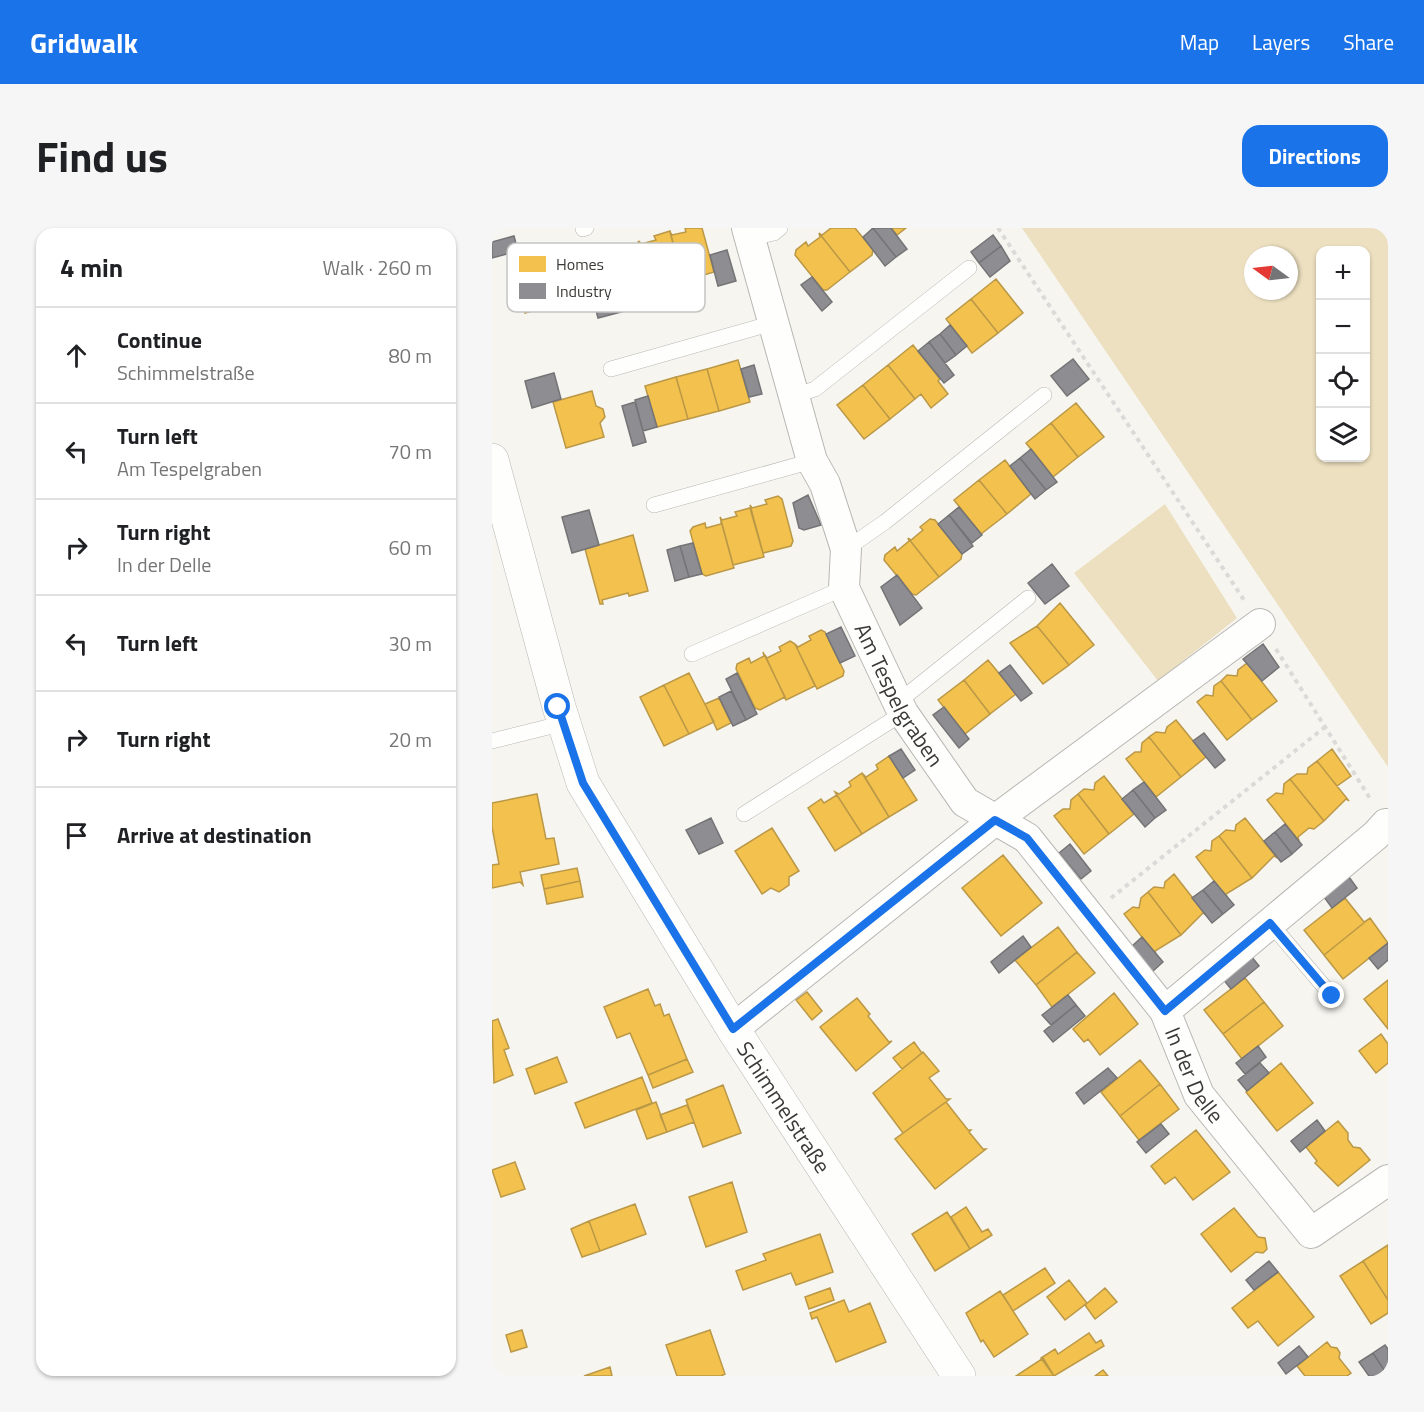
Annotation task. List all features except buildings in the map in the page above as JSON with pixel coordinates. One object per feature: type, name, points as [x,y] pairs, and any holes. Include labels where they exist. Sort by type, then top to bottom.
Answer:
[{"type":"street","name":"Am Tespelgraben","points":[[749,233],[812,461],[825,484],[846,549],[844,588],[901,708],[965,802],[995,820]]},
{"type":"street","name":"Schimmelstraße","points":[[492,460],[499,518],[583,783],[733,1029],[957,1375]]},
{"type":"street","points":[[733,1029],[995,820],[1260,624]]},
{"type":"street","name":"In der Delle","points":[[995,820],[1027,838],[1165,1011],[1199,1095],[1311,1233],[1388,1180]]},
{"type":"street","points":[[1165,1011],[1376,835],[1386,824]]},
{"type":"lane","points":[[749,233],[774,233],[780,228]]},
{"type":"lane","points":[[794,396],[815,389],[969,268]]},
{"type":"lane","points":[[611,369],[773,323]]},
{"type":"lane","points":[[846,549],[885,522],[1044,395]]},
{"type":"lane","points":[[654,506],[812,461]]},
{"type":"lane","points":[[692,654],[844,588]]},
{"type":"lane","points":[[744,814],[901,708],[1028,598]]},
{"type":"lane","points":[[492,741],[564,723]]},
{"type":"lane","points":[[1270,923],[1332,996]]},
{"type":"path","points":[[998,228],[1260,624],[1386,824]]},
{"type":"path","points":[[1089,915],[1325,727]]},
{"type":"shaded area","points":[[1022,228],[1388,228],[1388,767]]},
{"type":"shaded area","points":[[1165,504],[1237,618],[1158,681],[1074,573]]},
{"type":"route","points":[[558,707],[583,783],[613,836],[733,1029],[995,820],[1027,838],[1165,1011],[1270,923],[1332,996]]}]
